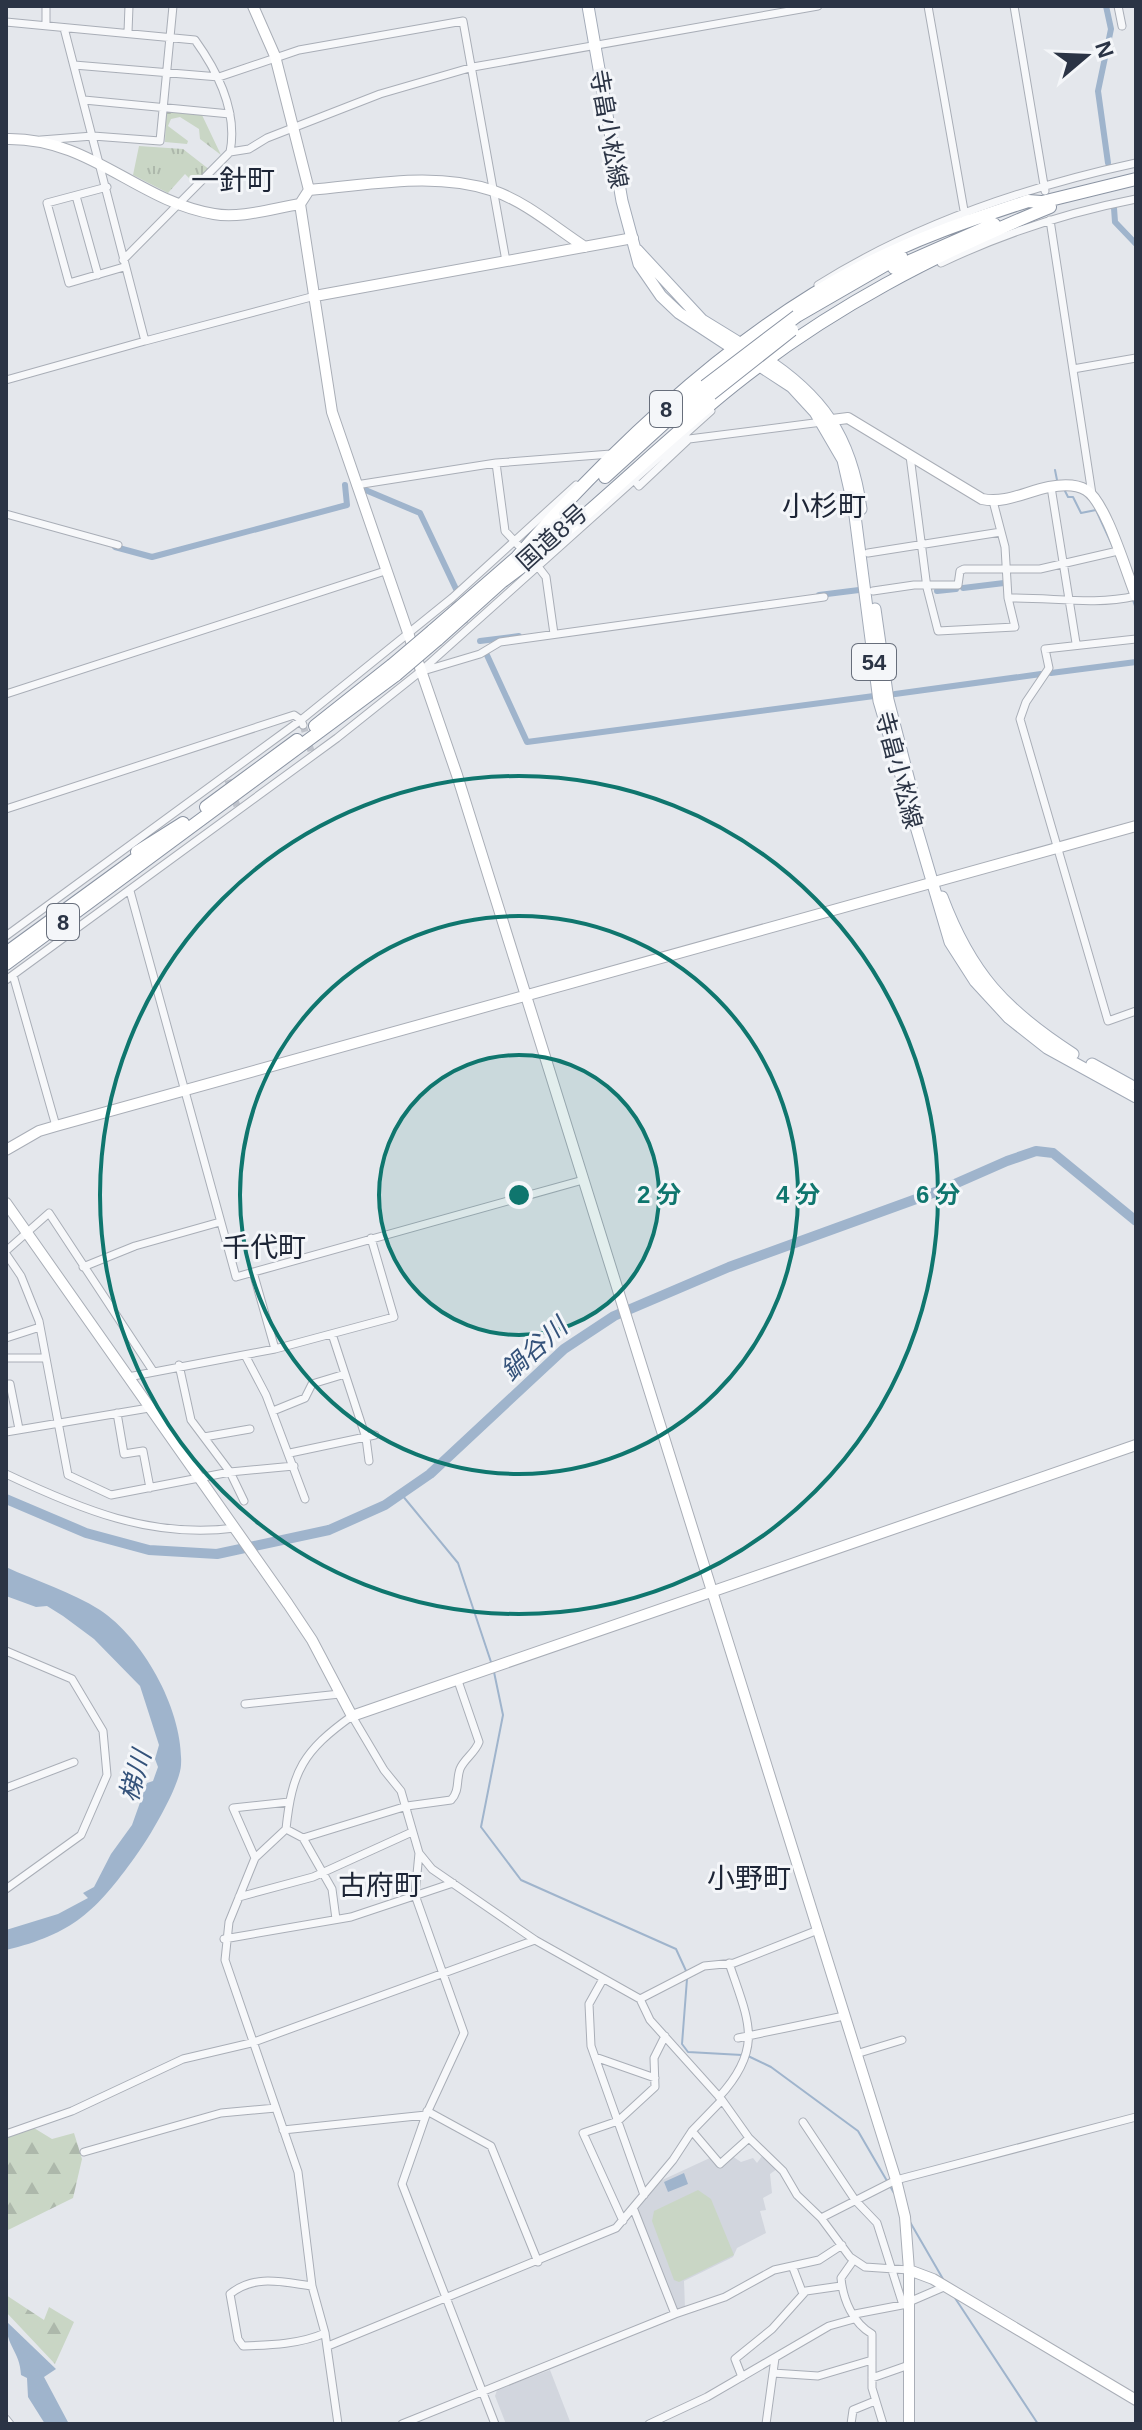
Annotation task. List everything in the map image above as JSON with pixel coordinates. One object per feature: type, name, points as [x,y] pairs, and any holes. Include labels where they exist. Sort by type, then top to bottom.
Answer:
[{"type":"highway","name":"国道8号","points":[[435,636],[516,548],[704,387],[803,322],[847,294],[980,228],[1047,204],[1136,179]]},
{"type":"highway","name":"国道8号","points":[[1047,204],[1136,187]]},
{"type":"highway","name":"8","points":[[704,387],[737,347],[857,268],[931,234],[1028,201],[1047,204]]},
{"type":"highway","name":"8","points":[[763,363],[803,322]]},
{"type":"highway","points":[[503,581],[575,525],[763,363]]},
{"type":"highway","name":"国道8号","points":[[136,863],[174,840],[394,670],[503,581],[704,387]]},
{"type":"highway","name":"国道8号","points":[[8,973],[183,823],[394,670]]},
{"type":"highway","name":"国道8号","points":[[6,953],[121,879]]},
{"type":"highway","points":[[6,942],[121,879]]},
{"type":"main road","name":"寺畠小松線","points":[[588,6],[622,201],[639,264],[661,296],[692,324],[737,347],[813,396],[855,474],[894,725],[950,942],[994,1004],[1047,1048],[1136,1097]]},
{"type":"main road","name":"寺畠小松線","points":[[827,421],[848,476],[879,701],[933,880],[960,942],[991,989],[1033,1028],[1136,1089]]},
{"type":"street","points":[[46,6],[46,25]]},
{"type":"street","points":[[128,32],[129,6]]},
{"type":"street","points":[[6,139],[93,136],[160,141],[173,6]]},
{"type":"street","points":[[253,6],[275,56],[309,190],[300,204],[332,412],[421,671],[526,996],[818,1930],[891,2182],[905,2217],[909,2270],[906,2304],[909,2424]]},
{"type":"street","points":[[230,152],[249,149],[294,127],[380,94],[473,67],[818,6]]},
{"type":"street","points":[[928,6],[965,216]]},
{"type":"street","points":[[1008,598],[1047,597],[1071,603],[1109,602],[1136,596],[1092,494],[1014,6]]},
{"type":"street","points":[[1118,6],[1122,26]]},
{"type":"street","points":[[74,65],[219,77],[275,56],[463,21],[506,261]]},
{"type":"street","points":[[6,22],[195,40],[219,77],[234,134],[230,152],[124,263],[69,283],[47,203],[107,187]]},
{"type":"street","points":[[64,28],[145,341]]},
{"type":"street","points":[[84,100],[230,114]]},
{"type":"street","points":[[41,140],[100,161],[180,205],[220,215],[300,204]]},
{"type":"street","points":[[803,322],[823,325],[893,285],[971,248],[1047,204],[1136,163]]},
{"type":"street","points":[[309,190],[351,188],[405,178],[493,191],[585,247]]},
{"type":"street","points":[[76,196],[98,275]]},
{"type":"street","points":[[767,326],[815,287],[858,260],[965,216],[1047,204],[1136,199]]},
{"type":"street","points":[[6,380],[315,296],[633,238]]},
{"type":"street","points":[[1073,369],[1136,358]]},
{"type":"street","points":[[6,936],[302,723],[516,548],[687,384],[704,387]]},
{"type":"street","points":[[583,1180],[236,1277],[121,879],[238,809],[421,671],[722,402],[733,386]]},
{"type":"street","points":[[635,481],[639,486],[689,439],[848,418],[962,490],[993,501],[1051,487],[1082,487],[1092,494]]},
{"type":"street","points":[[356,485],[496,463],[611,454]]},
{"type":"street","points":[[910,456],[927,588],[938,631],[942,633],[1015,627],[1008,598],[1001,532],[993,501]]},
{"type":"street","points":[[496,463],[504,528],[516,548]]},
{"type":"street","points":[[1051,487],[1066,564],[1076,643]]},
{"type":"street","points":[[6,514],[118,545]]},
{"type":"street","points":[[868,553],[1001,532]]},
{"type":"street","points":[[873,591],[914,585],[927,588],[958,585],[960,571],[964,569],[1040,569],[1118,551]]},
{"type":"street","points":[[538,566],[546,577],[554,634]]},
{"type":"street","points":[[6,694],[385,571]]},
{"type":"street","points":[[421,671],[480,654],[500,642],[824,597]]},
{"type":"street","points":[[1136,639],[1076,643],[1045,649],[1049,668],[1026,702],[1020,719],[1108,1021],[1136,1011]]},
{"type":"street","points":[[6,809],[294,715],[302,723]]},
{"type":"street","points":[[6,1150],[39,1131],[56,1126],[1136,826]]},
{"type":"street","points":[[8,973],[56,1126]]},
{"type":"street","points":[[6,1203],[312,1640],[352,1716],[407,1806],[419,1853],[432,1869],[535,1940],[640,1999],[650,2020],[720,2098],[749,2138],[783,2171],[797,2195],[821,2218],[853,2261],[865,2267],[909,2270],[946,2286],[1136,2400]]},
{"type":"street","points":[[153,1371],[49,1213],[6,1252],[21,1276],[40,1327],[68,1475],[111,1495],[230,1472],[294,1466]]},
{"type":"street","points":[[83,1267],[135,1246],[220,1222]]},
{"type":"street","points":[[128,1377],[275,1349],[394,1317],[371,1238]]},
{"type":"street","points":[[253,1272],[275,1349]]},
{"type":"street","points":[[6,1338],[40,1327]]},
{"type":"street","points":[[332,1334],[366,1438],[369,1461]]},
{"type":"street","points":[[245,1355],[273,1411],[305,1499]]},
{"type":"street","points":[[6,1358],[46,1358]]},
{"type":"street","points":[[179,1365],[191,1420],[230,1472],[244,1501]]},
{"type":"street","points":[[273,1411],[305,1398],[312,1384],[345,1374]]},
{"type":"street","points":[[6,1384],[10,1384],[19,1429]]},
{"type":"street","points":[[6,1432],[149,1408]]},
{"type":"street","points":[[117,1413],[124,1454],[143,1451],[150,1488]]},
{"type":"street","points":[[204,1437],[250,1429]]},
{"type":"street","points":[[290,1453],[375,1435]]},
{"type":"street","points":[[338,2424],[328,2346],[312,2286],[298,2172],[231,1986],[224,1939],[255,1858],[286,1829],[290,1787],[309,1753],[325,1735],[352,1716],[1136,1445]]},
{"type":"street","points":[[6,1474],[105,1518],[162,1530],[201,1533],[235,1528]]},
{"type":"street","points":[[6,1651],[72,1679],[103,1731],[107,1775],[81,1835],[6,1889]]},
{"type":"street","points":[[303,1838],[407,1806],[451,1800],[456,1795],[461,1766],[475,1752],[479,1742],[458,1681]]},
{"type":"street","points":[[245,1704],[340,1694]]},
{"type":"street","points":[[6,1788],[74,1762]]},
{"type":"street","points":[[255,1858],[233,1808],[289,1802]]},
{"type":"street","points":[[286,1829],[303,1838],[332,1889],[336,1919]]},
{"type":"street","points":[[239,1897],[321,1874],[412,1832]]},
{"type":"street","points":[[419,1853],[415,1895],[464,2033],[426,2113],[402,2184],[495,2424]]},
{"type":"street","points":[[224,1939],[336,1919],[453,1883]]},
{"type":"street","points":[[640,1999],[704,1966],[729,1963],[818,1930]]},
{"type":"street","points":[[6,2134],[72,2111],[183,2059],[251,2043],[535,1940]]},
{"type":"street","points":[[328,2346],[616,2228],[634,2210],[720,2098],[747,2056],[750,2023],[729,1963]]},
{"type":"street","points":[[603,1979],[589,2004],[589,2030],[595,2057],[644,2195]]},
{"type":"street","points":[[738,2038],[844,2016]]},
{"type":"street","points":[[623,2221],[583,2133],[618,2121],[655,2087],[654,2058],[665,2036]]},
{"type":"street","points":[[856,2054],[902,2040]]},
{"type":"street","points":[[595,2057],[655,2078]]},
{"type":"street","points":[[84,2152],[221,2113],[276,2108]]},
{"type":"street","points":[[283,2130],[426,2113],[491,2146],[538,2262]]},
{"type":"street","points":[[821,2218],[891,2182],[1136,2117]]},
{"type":"street","points":[[803,2122],[855,2200],[877,2223],[906,2304]]},
{"type":"street","points":[[692,2131],[720,2164],[749,2138]]},
{"type":"street","points":[[634,2210],[675,2314]]},
{"type":"street","points":[[402,2424],[675,2314],[725,2297],[774,2270],[819,2260],[842,2245]]},
{"type":"street","points":[[853,2261],[841,2278],[841,2286],[854,2319],[872,2334],[872,2378],[875,2401],[883,2424]]},
{"type":"street","points":[[793,2268],[803,2294]]},
{"type":"street","points":[[312,2286],[257,2280],[241,2285],[230,2294],[238,2339],[243,2346],[310,2340],[325,2333]]},
{"type":"street","points":[[742,2377],[735,2359],[772,2329],[803,2294],[841,2286]]},
{"type":"street","points":[[854,2319],[855,2314],[906,2304],[946,2286]]},
{"type":"street","points":[[649,2424],[742,2377],[829,2326],[854,2319]]},
{"type":"street","points":[[766,2424],[775,2358]]},
{"type":"street","points":[[773,2373],[818,2376],[872,2360]]},
{"type":"street","points":[[872,2378],[909,2365]]},
{"type":"street","points":[[851,2424],[853,2410],[875,2401]]},
{"type":"street","points":[[6,2419],[10,2424]]},
{"type":"shaded area","points":[[732,2156],[741,2162],[753,2158],[757,2163],[762,2156],[777,2169],[770,2174],[772,2193],[763,2198],[766,2210],[760,2211],[766,2233],[737,2248],[733,2257],[684,2281],[685,2308],[676,2311],[635,2211],[660,2181],[712,2157],[719,2166]]},
{"type":"shaded area","points":[[550,2370],[571,2424],[506,2424],[495,2396],[497,2390]]},
{"type":"green space","points":[[170,110],[202,115],[221,155],[200,139],[199,129],[180,117],[171,119],[168,126],[188,141],[187,144],[165,142],[166,114]]},
{"type":"green space","points":[[139,146],[183,149],[210,170],[196,185],[185,174],[168,193],[133,175]]},
{"type":"green space","points":[[34,2128],[52,2139],[74,2133],[82,2159],[73,2198],[6,2231],[6,2138]]},
{"type":"green space","points":[[698,2190],[711,2199],[734,2255],[679,2282],[674,2280],[652,2221],[654,2211]]},
{"type":"green space","points":[[6,2295],[44,2320],[49,2307],[74,2322],[55,2364],[6,2312]]},
{"type":"water","points":[[6,1567],[100,1610],[132,1639],[158,1678],[168,1700],[176,1722],[181,1765],[169,1799],[148,1838],[95,1906],[66,1928],[6,1950],[6,1930],[58,1914],[88,1898],[83,1893],[94,1887],[111,1854],[132,1825],[147,1783],[153,1781],[158,1767],[155,1759],[159,1745],[140,1686],[94,1639],[63,1616],[47,1606],[36,1607],[6,1596]]},
{"type":"water","points":[[684,2173],[688,2184],[668,2192],[664,2182]]},
{"type":"water","points":[[6,2321],[56,2369],[44,2377],[69,2424],[45,2424],[28,2397],[27,2378],[21,2375]]},
{"type":"waterway","points":[[1106,6],[1111,29],[1098,91],[1108,163]]},
{"type":"waterway","points":[[1114,208],[1115,222],[1136,244]]},
{"type":"waterway","points":[[1055,470],[1057,480]]},
{"type":"waterway","points":[[115,547],[152,557],[347,505],[345,485]]},
{"type":"waterway","points":[[363,489],[420,513],[456,589]]},
{"type":"waterway","points":[[1065,491],[1068,497],[1073,497],[1081,513],[1096,510],[1113,547]]},
{"type":"waterway","points":[[963,588],[1004,583]]},
{"type":"waterway","points":[[937,591],[956,589]]},
{"type":"waterway","points":[[819,595],[859,590]]},
{"type":"waterway","points":[[1133,600],[1136,609]]},
{"type":"waterway","points":[[480,641],[519,636]]},
{"type":"waterway","points":[[486,653],[527,742],[874,696]]},
{"type":"waterway","points":[[1051,673],[1136,662]]},
{"type":"waterway","points":[[895,694],[1041,674]]},
{"type":"waterway","name":"鍋谷川","points":[[6,1499],[86,1533],[149,1550],[217,1554],[329,1530],[385,1505],[430,1474],[564,1349],[614,1316],[729,1267],[941,1190],[1036,1151],[1053,1153],[1136,1221]]},
{"type":"waterway","points":[[402,1495],[458,1563],[491,1662]]},
{"type":"waterway","points":[[494,1672],[503,1715],[481,1827],[521,1880],[676,1949],[687,1973]]},
{"type":"waterway","points":[[687,1979],[682,2044],[688,2052],[742,2055]]},
{"type":"waterway","points":[[748,2056],[771,2067],[858,2131],[894,2193]]},
{"type":"waterway","points":[[910,2222],[943,2279]]},
{"type":"waterway","points":[[955,2298],[1038,2424]]},
{"type":"tunnel","points":[[454,602],[465,624]]},
{"type":"tunnel","points":[[303,725],[311,751]]},
{"type":"tunnel","points":[[228,780],[237,806]]},
{"type":"district","name":"一針町","points":[[233,180]]},
{"type":"district","name":"小杉町","points":[[824,506]]},
{"type":"district","name":"千代町","points":[[264,1247]]},
{"type":"district","name":"小野町","points":[[749,1878]]},
{"type":"district","name":"古府町","points":[[380,1885]]},
{"type":"water label","name":"梯川","points":[[135,1776]]}]
